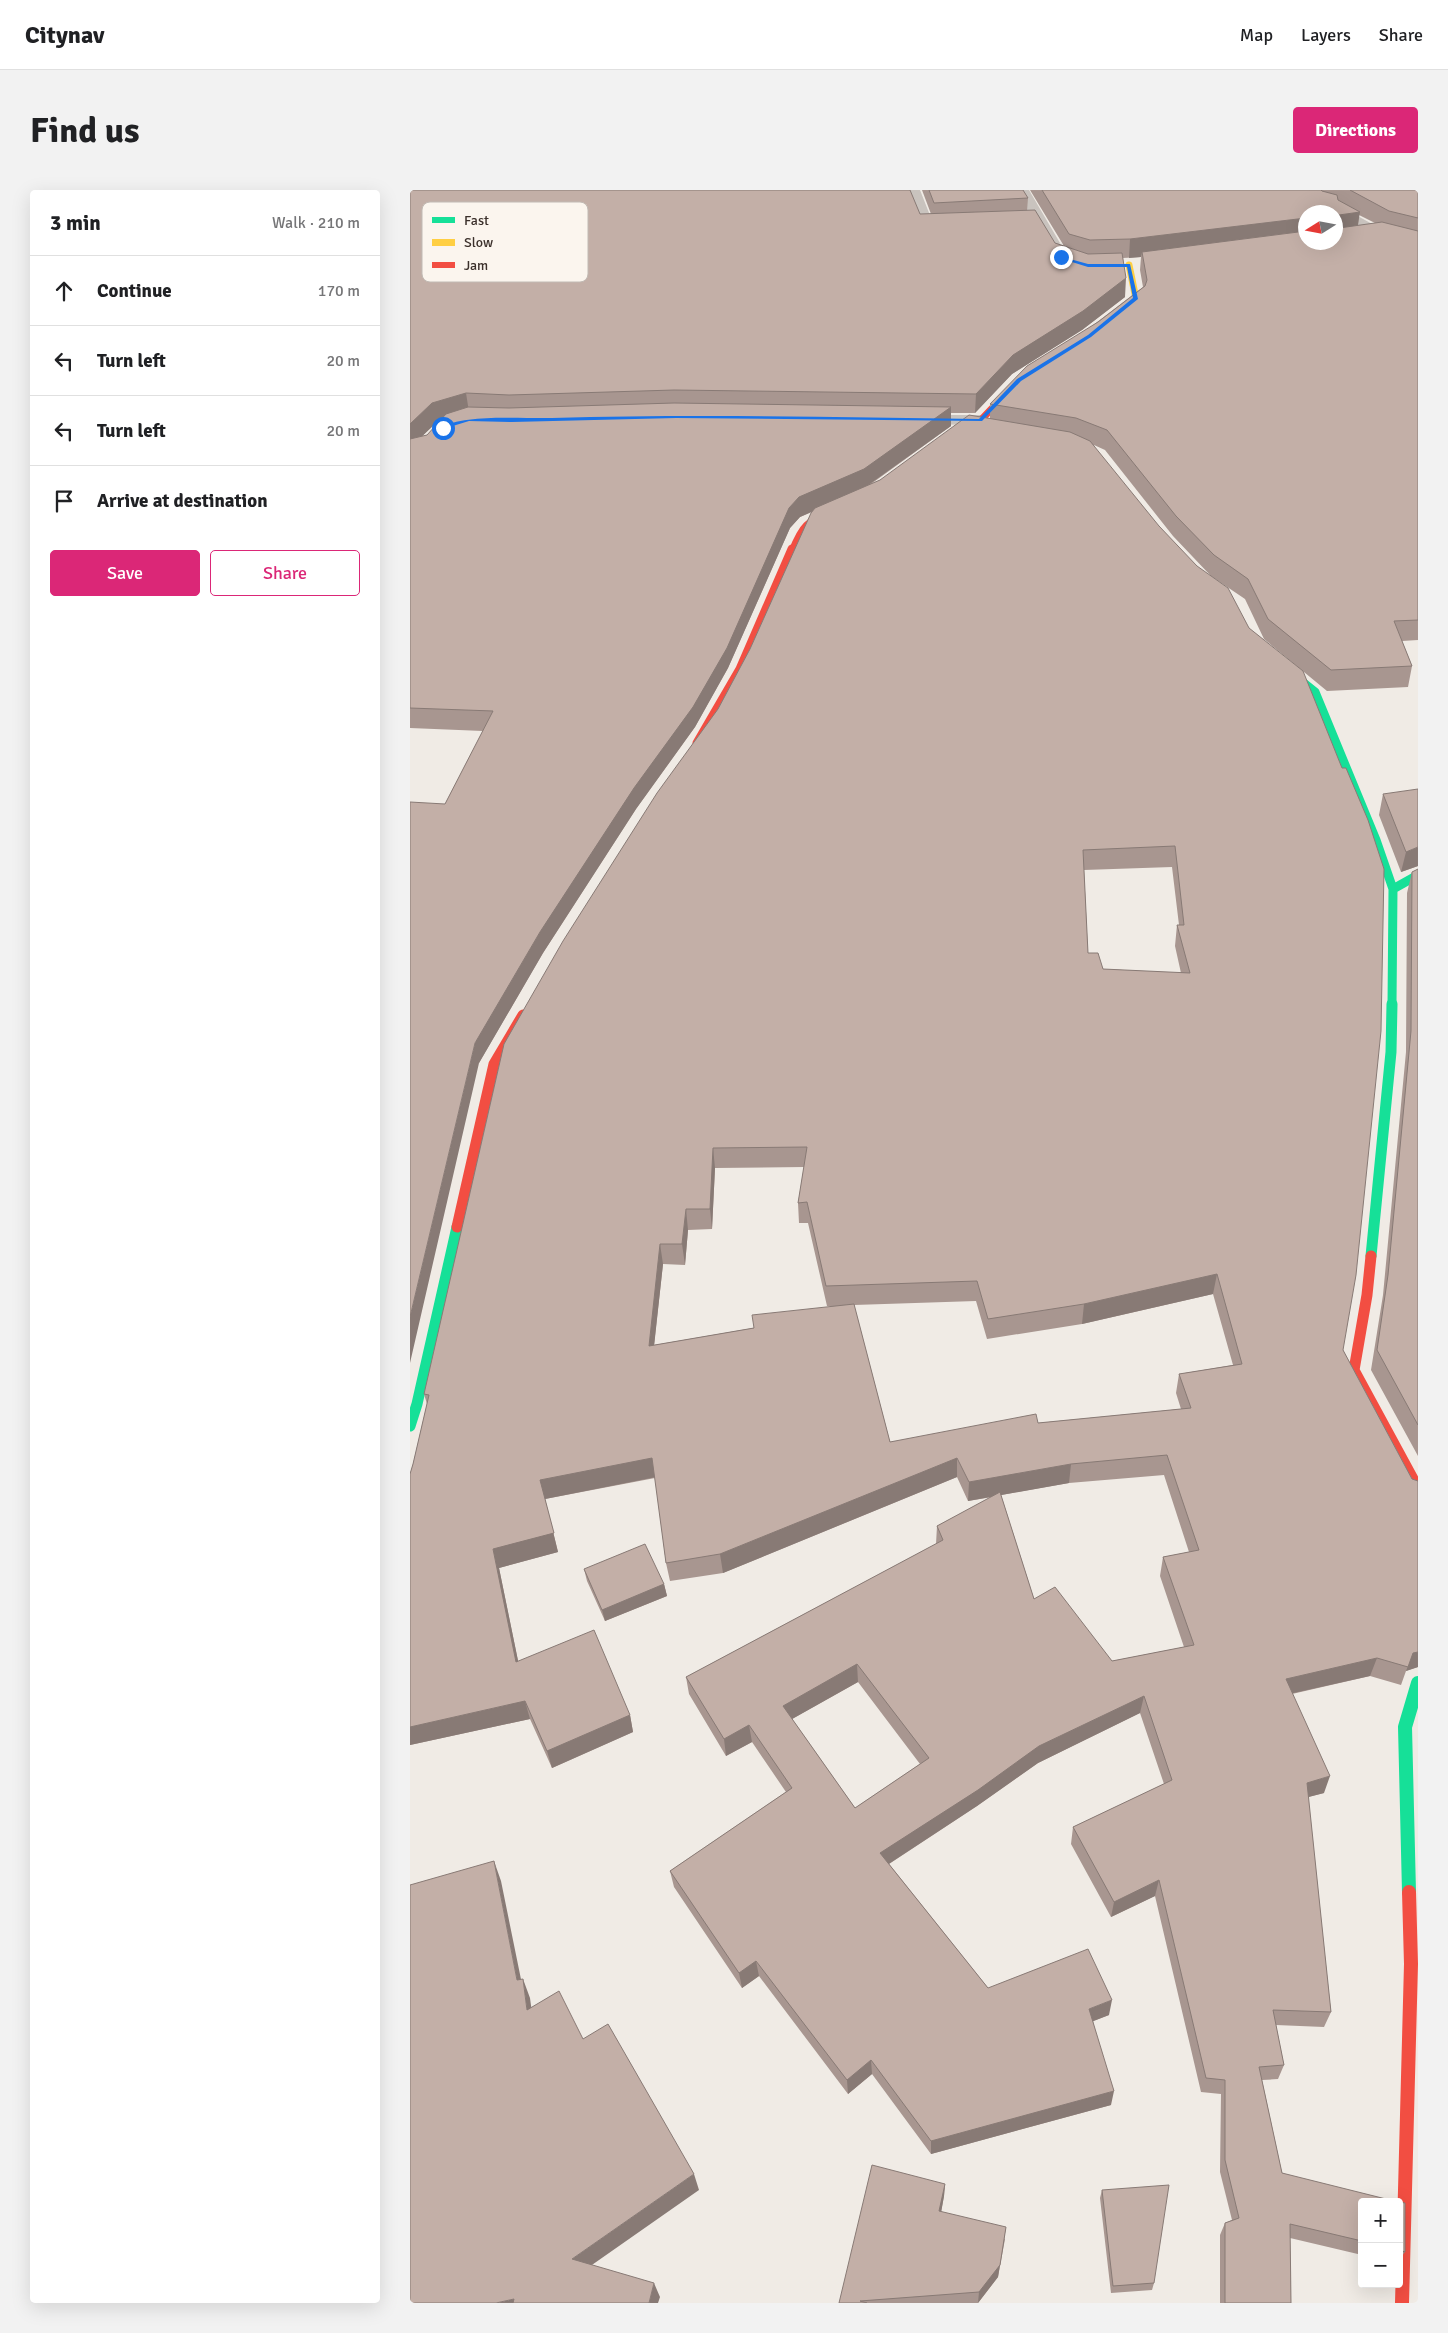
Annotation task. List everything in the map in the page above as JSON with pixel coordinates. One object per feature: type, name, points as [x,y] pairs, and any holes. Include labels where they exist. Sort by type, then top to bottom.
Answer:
[{"type":"street","points":[[912,190],[927,228],[961,227]]},
{"type":"street","points":[[1021,190],[1061,257]]},
{"type":"street","points":[[1310,190],[1317,200],[1379,234],[1418,244]]},
{"type":"street","points":[[1020,224],[1040,222]]},
{"type":"street","points":[[1353,237],[1379,234]]},
{"type":"street","points":[[1112,266],[1148,263]]},
{"type":"street","points":[[1105,324],[1136,299],[1129,265]]},
{"type":"street","points":[[938,447],[979,426],[1019,380],[1027,375]]},
{"type":"street","points":[[894,420],[979,426]]},
{"type":"street","points":[[690,753],[707,729],[740,669],[801,529],[808,523],[848,505]]},
{"type":"street","points":[[1270,656],[1314,692],[1376,840],[1393,889],[1391,1052],[1367,1295],[1354,1370],[1418,1488]]},
{"type":"street","points":[[1393,889],[1418,874]]},
{"type":"street","points":[[410,1426],[417,1404],[494,1064],[526,1008]]},
{"type":"street","points":[[1402,2303],[1411,1964],[1405,1727],[1418,1683]]},
{"type":"building","points":[[410,190],[910,190],[920,214],[1035,210],[1055,243],[1088,254],[1122,253],[1126,278],[1083,311],[1013,355],[976,394],[674,390],[509,395],[466,393],[432,403],[410,424]]},
{"type":"building","points":[[929,190],[1023,190],[1028,198],[934,203]]},
{"type":"building","points":[[1042,190],[1321,190],[1337,195],[1338,200],[1360,212],[1343,214],[1343,205],[1298,205],[1298,219],[1130,239],[1090,240],[1069,234]]},
{"type":"building","points":[[1350,190],[1418,190],[1418,218],[1389,211]]},
{"type":"building","points":[[1382,222],[1418,231],[1418,620],[1394,621],[1412,666],[1331,670],[1268,619],[1248,579],[1214,555],[1176,516],[1107,430],[1076,418],[990,404],[1027,366],[1098,322],[1145,286],[1147,280],[1142,252],[1298,232],[1298,250],[1343,250],[1343,227]]},
{"type":"building","points":[[674,403],[951,407],[864,469],[799,497],[789,508],[727,648],[693,707],[634,788],[540,932],[475,1043],[410,1317],[410,802],[445,804],[493,711],[410,708],[410,439],[427,435],[446,414],[468,407],[509,408]]},
{"type":"building","points":[[969,415],[1070,432],[1090,441],[1159,526],[1197,566],[1228,588],[1249,628],[1303,671],[1342,768],[1346,768],[1368,820],[1384,869],[1381,1031],[1356,1275],[1343,1350],[1412,1479],[1418,1481],[1418,1652],[1413,1653],[1408,1667],[1377,1658],[1286,1679],[1330,1776],[1307,1783],[1331,2012],[1273,2010],[1284,2065],[1259,2067],[1282,2173],[1382,2198],[1358,2198],[1358,2240],[1290,2224],[1291,2303],[1225,2303],[1225,2223],[1239,2218],[1225,2160],[1225,2080],[1206,2078],[1159,1880],[1114,1902],[1073,1827],[1172,1780],[1144,1696],[1039,1746],[978,1790],[880,1853],[988,1988],[1088,1949],[1112,2000],[1089,2009],[1114,2091],[931,2141],[871,2060],[847,2080],[756,1961],[739,1973],[670,1871],[792,1788],[749,1725],[724,1739],[686,1677],[943,1540],[937,1526],[1000,1492],[1034,1599],[1055,1587],[1112,1661],[1194,1645],[1163,1557],[1199,1550],[1167,1455],[1071,1464],[969,1482],[957,1458],[720,1554],[666,1563],[652,1458],[540,1480],[554,1533],[493,1549],[516,1662],[594,1630],[630,1715],[547,1751],[525,1701],[410,1727],[410,1474],[429,1395],[424,1394],[504,1044],[563,941],[657,793],[718,709],[750,649],[811,513],[815,508],[880,480]],"holes":[[[1175,846],[1184,925],[1177,925],[1190,973],[1103,969],[1098,953],[1088,953],[1083,850]],[[807,1147],[798,1203],[807,1202],[826,1286],[977,1281],[988,1319],[1084,1304],[1217,1274],[1242,1364],[1179,1374],[1191,1408],[1038,1423],[1036,1414],[890,1442],[854,1304],[752,1315],[754,1328],[649,1346],[660,1244],[682,1244],[686,1209],[710,1209],[713,1148]],[[857,1664],[929,1758],[855,1808],[783,1706]]]},
{"type":"building","points":[[1418,789],[1418,847],[1406,852],[1383,794]]},
{"type":"building","points":[[1418,869],[1418,1425],[1377,1350],[1388,1275],[1411,1031],[1412,872]]},
{"type":"building","points":[[645,1544],[664,1584],[602,1610],[584,1569]]},
{"type":"building","points":[[494,1861],[517,1980],[523,1979],[527,2010],[559,1991],[583,2039],[608,2024],[694,2174],[572,2259],[654,2283],[649,2303],[513,2303],[514,2299],[496,2303],[410,2303],[410,1885]]},
{"type":"building","points":[[872,2165],[945,2184],[939,2211],[1006,2227],[1000,2265],[979,2292],[860,2301],[867,2303],[839,2303]]},
{"type":"building","points":[[1169,2185],[1154,2283],[1113,2286],[1102,2190]]},
{"type":"building","points":[[1403,2203],[1405,2203],[1405,2252],[1403,2251]]},
{"type":"traffic: fast","points":[[1280,664],[1315,692],[1376,840],[1393,889]]},
{"type":"traffic: fast","points":[[1371,1256],[1391,1052],[1393,889],[1418,875]]},
{"type":"traffic: fast","points":[[410,1426],[417,1404],[457,1227]]},
{"type":"traffic: fast","points":[[1409,1892],[1405,1727],[1418,1683]]},
{"type":"traffic: slow","points":[[1110,319],[1136,299],[1129,265]]},
{"type":"traffic: jam","points":[[951,438],[965,427],[981,420],[1015,384]]},
{"type":"traffic: jam","points":[[697,743],[740,669],[801,529],[808,523],[839,509]]},
{"type":"traffic: jam","points":[[457,1227],[494,1064],[523,1015]]},
{"type":"traffic: jam","points":[[1371,1256],[1367,1295],[1354,1370],[1418,1488]]},
{"type":"traffic: jam","points":[[1402,2303],[1411,1964],[1409,1892]]},
{"type":"route","points":[[443,428],[469,420],[512,421],[676,416],[980,420],[1019,380],[1090,336],[1136,299],[1129,265],[1088,266],[1061,257]]}]
